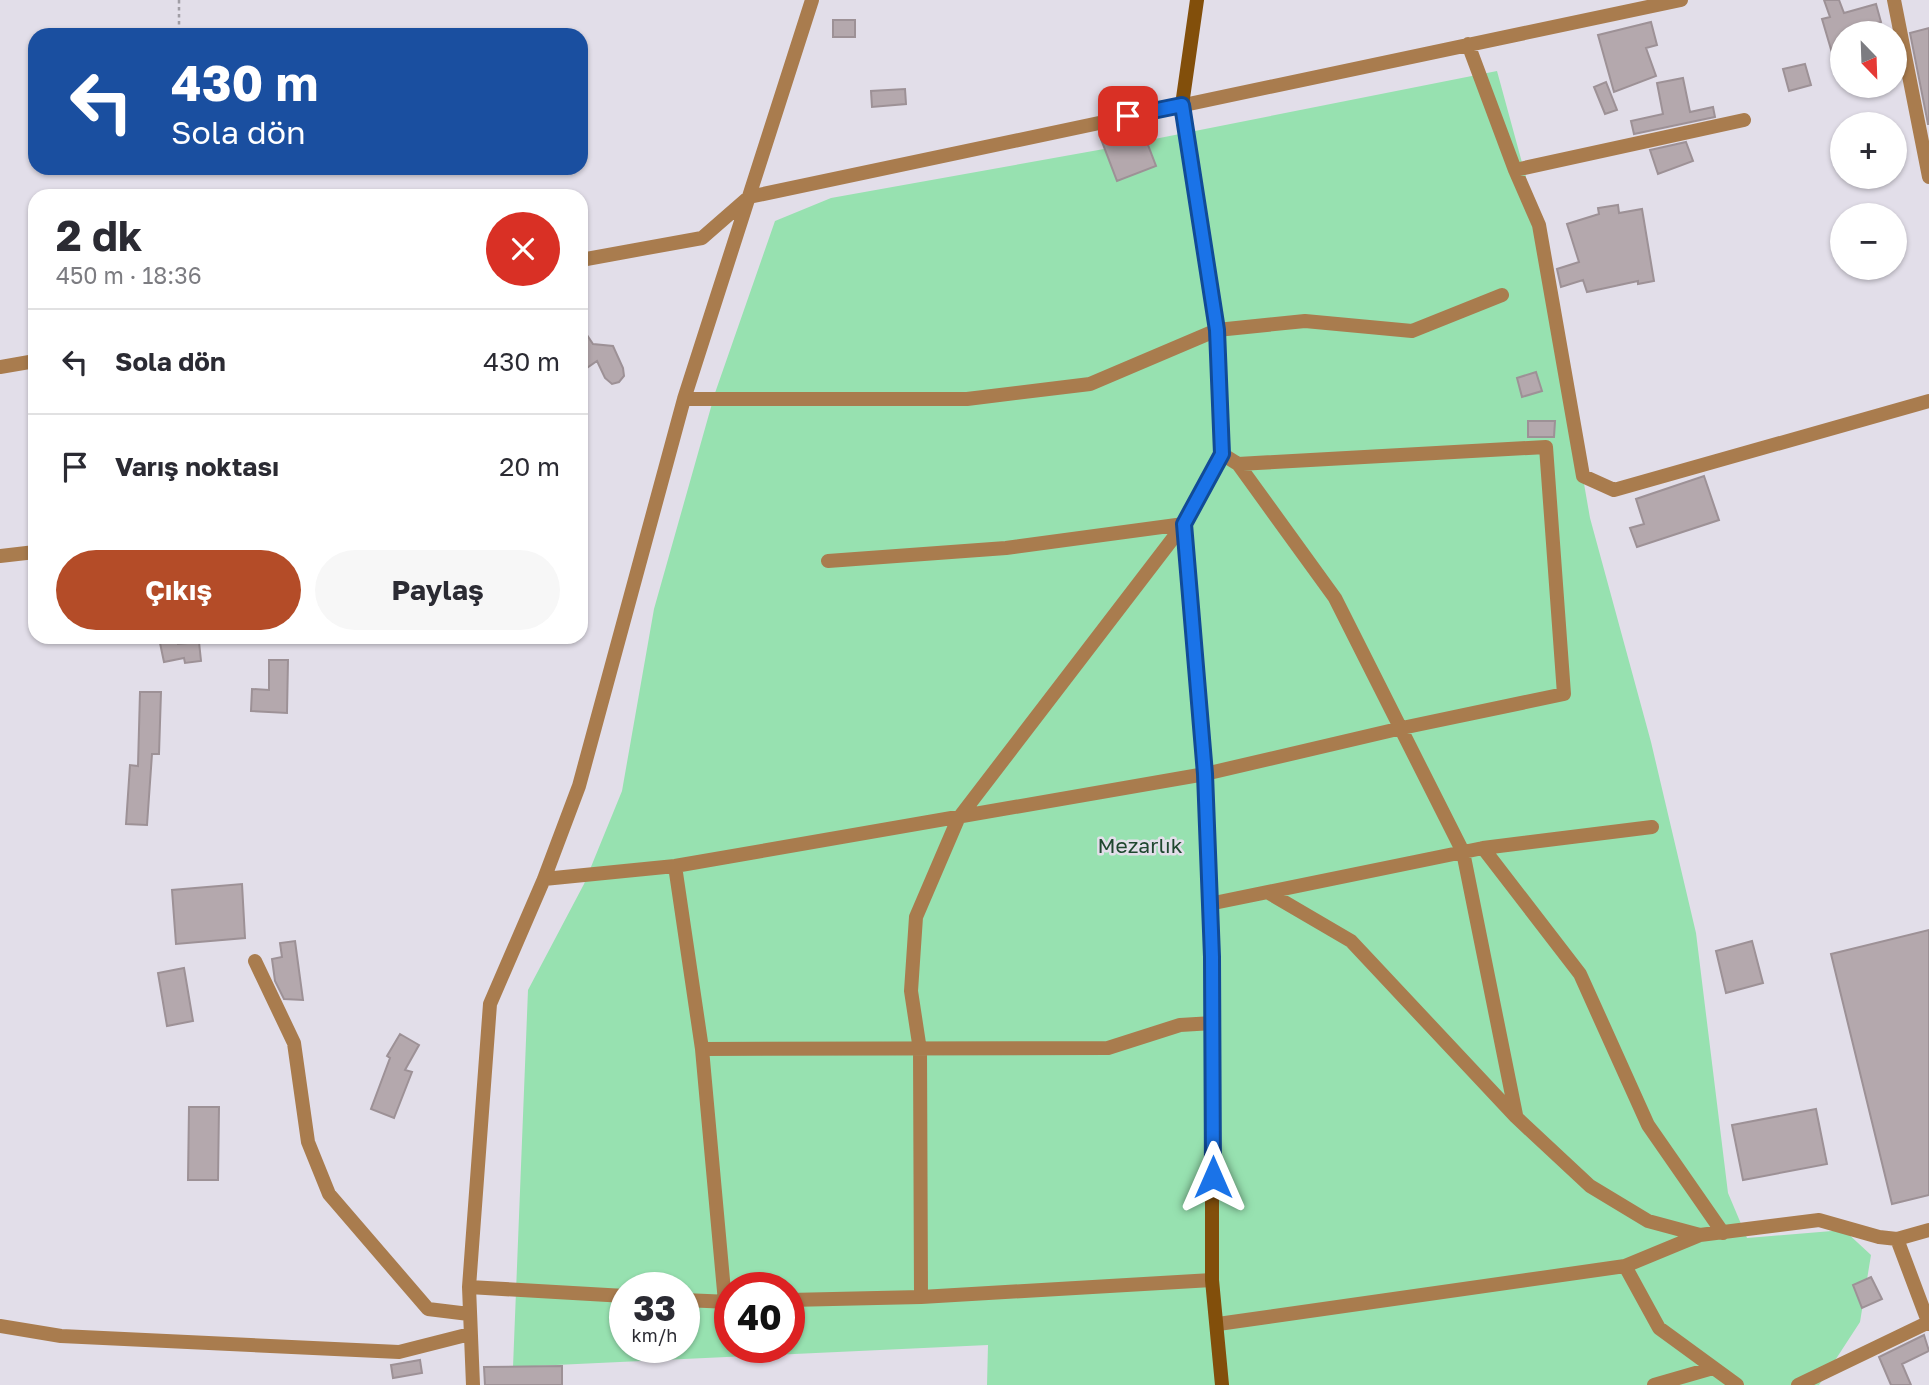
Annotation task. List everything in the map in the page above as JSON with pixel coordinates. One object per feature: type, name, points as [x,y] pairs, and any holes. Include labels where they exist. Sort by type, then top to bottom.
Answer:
[{"type":"street","points":[[472,1385],[469,1287],[490,1004],[544,879],[579,786],[684,399],[811,0]]},
{"type":"street","points":[[921,1297],[919,1050],[911,991],[916,917],[958,819],[1184,524],[1222,454],[1217,330],[1182,105],[1197,0]]},
{"type":"street","points":[[588,259],[702,238],[749,197],[1681,0]]},
{"type":"street","points":[[1894,0],[1929,177]]},
{"type":"street","points":[[1468,44],[1515,170],[1539,225],[1583,476],[1614,490],[1929,401]]},
{"type":"street","points":[[1515,170],[1744,120]]},
{"type":"street","points":[[684,399],[967,400],[1062,388],[1090,384],[1217,330],[1305,321],[1412,331],[1502,295]]},
{"type":"street","points":[[0,367],[28,362]]},
{"type":"street","points":[[544,879],[675,866],[958,819],[1205,774],[1402,727],[1564,694],[1546,447],[1238,464]]},
{"type":"street","points":[[1222,454],[1238,464],[1335,598],[1463,852],[1516,1116]]},
{"type":"street","points":[[828,561],[1006,548],[1184,524]]},
{"type":"street","points":[[1184,524],[1205,774],[1213,1023],[1212,1280],[1222,1385]]},
{"type":"street","points":[[0,556],[28,553]]},
{"type":"street","points":[[1209,904],[1483,848],[1652,827]]},
{"type":"street","points":[[1483,848],[1580,974],[1648,1125],[1723,1233]]},
{"type":"street","points":[[675,866],[702,1049],[725,1272]]},
{"type":"street","points":[[1269,893],[1351,941],[1516,1116],[1590,1186],[1648,1221],[1700,1235]]},
{"type":"street","points":[[255,961],[294,1043],[308,1142],[329,1194],[428,1309],[469,1314]]},
{"type":"street","points":[[702,1049],[1108,1048],[1180,1025],[1213,1023]]},
{"type":"street","points":[[1218,1324],[1625,1266],[1700,1235],[1819,1220],[1880,1237],[1897,1238],[1929,1230]]},
{"type":"street","points":[[1798,1385],[1929,1323],[1897,1238]]},
{"type":"street","points":[[1625,1266],[1660,1328],[1737,1385]]},
{"type":"street","points":[[805,1300],[921,1297],[1212,1280]]},
{"type":"street","points":[[469,1287],[609,1295]]},
{"type":"street","points":[[0,1326],[61,1336],[399,1352],[470,1334]]},
{"type":"street","points":[[1654,1385],[1713,1368]]},
{"type":"path","points":[[179,0],[179,28]]},
{"type":"green space","name":"Mezarlık","points":[[1497,71],[1539,225],[1590,518],[1651,742],[1696,933],[1728,1193],[1747,1238],[1844,1230],[1871,1255],[1860,1322],[1819,1385],[987,1385],[988,1345],[805,1353],[805,1272],[714,1272],[714,1358],[700,1358],[700,1272],[609,1272],[609,1363],[513,1367],[528,990],[584,884],[622,791],[654,609],[715,393],[775,221],[831,198],[1104,149]]},
{"type":"building","points":[[1824,0],[1839,0],[1844,13],[1876,4],[1881,21],[1830,21],[1830,46],[1822,19],[1830,17]]},
{"type":"building","points":[[833,20],[855,20],[855,37],[833,37]]},
{"type":"building","points":[[1651,22],[1657,45],[1646,48],[1656,76],[1614,92],[1598,35]]},
{"type":"building","points":[[1929,28],[1929,124],[1928,124],[1910,33]]},
{"type":"building","points":[[1805,64],[1811,85],[1789,91],[1783,69]]},
{"type":"building","points":[[1683,78],[1690,112],[1713,107],[1715,117],[1634,134],[1631,121],[1663,114],[1657,83]]},
{"type":"building","points":[[1606,82],[1617,110],[1605,114],[1594,87]]},
{"type":"building","points":[[905,89],[906,104],[872,107],[871,91]]},
{"type":"building","points":[[1140,124],[1156,166],[1117,181],[1101,139]]},
{"type":"building","points":[[1686,142],[1693,161],[1658,174],[1650,150]]},
{"type":"building","points":[[1618,205],[1619,213],[1642,209],[1654,281],[1638,284],[1638,281],[1587,292],[1583,280],[1561,287],[1557,269],[1579,262],[1567,224],[1599,214],[1598,208]]},
{"type":"building","points":[[588,336],[593,344],[613,346],[624,376],[619,382],[612,384],[605,378],[597,361],[588,367]]},
{"type":"building","points":[[1536,372],[1542,391],[1522,397],[1517,378]]},
{"type":"building","points":[[1528,421],[1555,421],[1554,437],[1528,437]]},
{"type":"building","points":[[1704,476],[1719,520],[1637,547],[1630,528],[1644,524],[1636,499]]},
{"type":"building","points":[[160,644],[199,644],[201,661],[185,663],[184,658],[164,662]]},
{"type":"building","points":[[269,660],[288,660],[287,713],[251,711],[252,689],[269,690]]},
{"type":"building","points":[[140,692],[161,692],[159,754],[152,754],[147,825],[126,824],[130,765],[138,766]]},
{"type":"building","points":[[242,884],[245,938],[176,944],[172,890]]},
{"type":"building","points":[[1929,930],[1929,1195],[1892,1204],[1831,954]]},
{"type":"building","points":[[295,941],[303,1000],[284,999],[275,981],[272,959],[282,957],[280,943]]},
{"type":"building","points":[[1752,941],[1763,983],[1726,993],[1716,951]]},
{"type":"building","points":[[184,968],[193,1021],[167,1026],[158,973]]},
{"type":"building","points":[[400,1034],[419,1045],[405,1070],[412,1072],[394,1118],[371,1109],[390,1058],[387,1056]]},
{"type":"building","points":[[189,1107],[219,1107],[218,1180],[188,1180]]},
{"type":"building","points":[[1816,1109],[1827,1164],[1743,1180],[1732,1125]]},
{"type":"building","points":[[1871,1277],[1882,1299],[1862,1308],[1853,1285]]},
{"type":"building","points":[[1924,1335],[1929,1351],[1902,1364],[1911,1385],[1891,1385],[1879,1357]]},
{"type":"building","points":[[420,1360],[422,1373],[393,1378],[391,1365]]},
{"type":"building","points":[[562,1366],[562,1385],[485,1385],[484,1367]]},
{"type":"route","points":[[1128,116],[1182,105],[1217,330],[1222,454],[1184,524],[1205,774],[1212,957],[1213,1177]]}]
